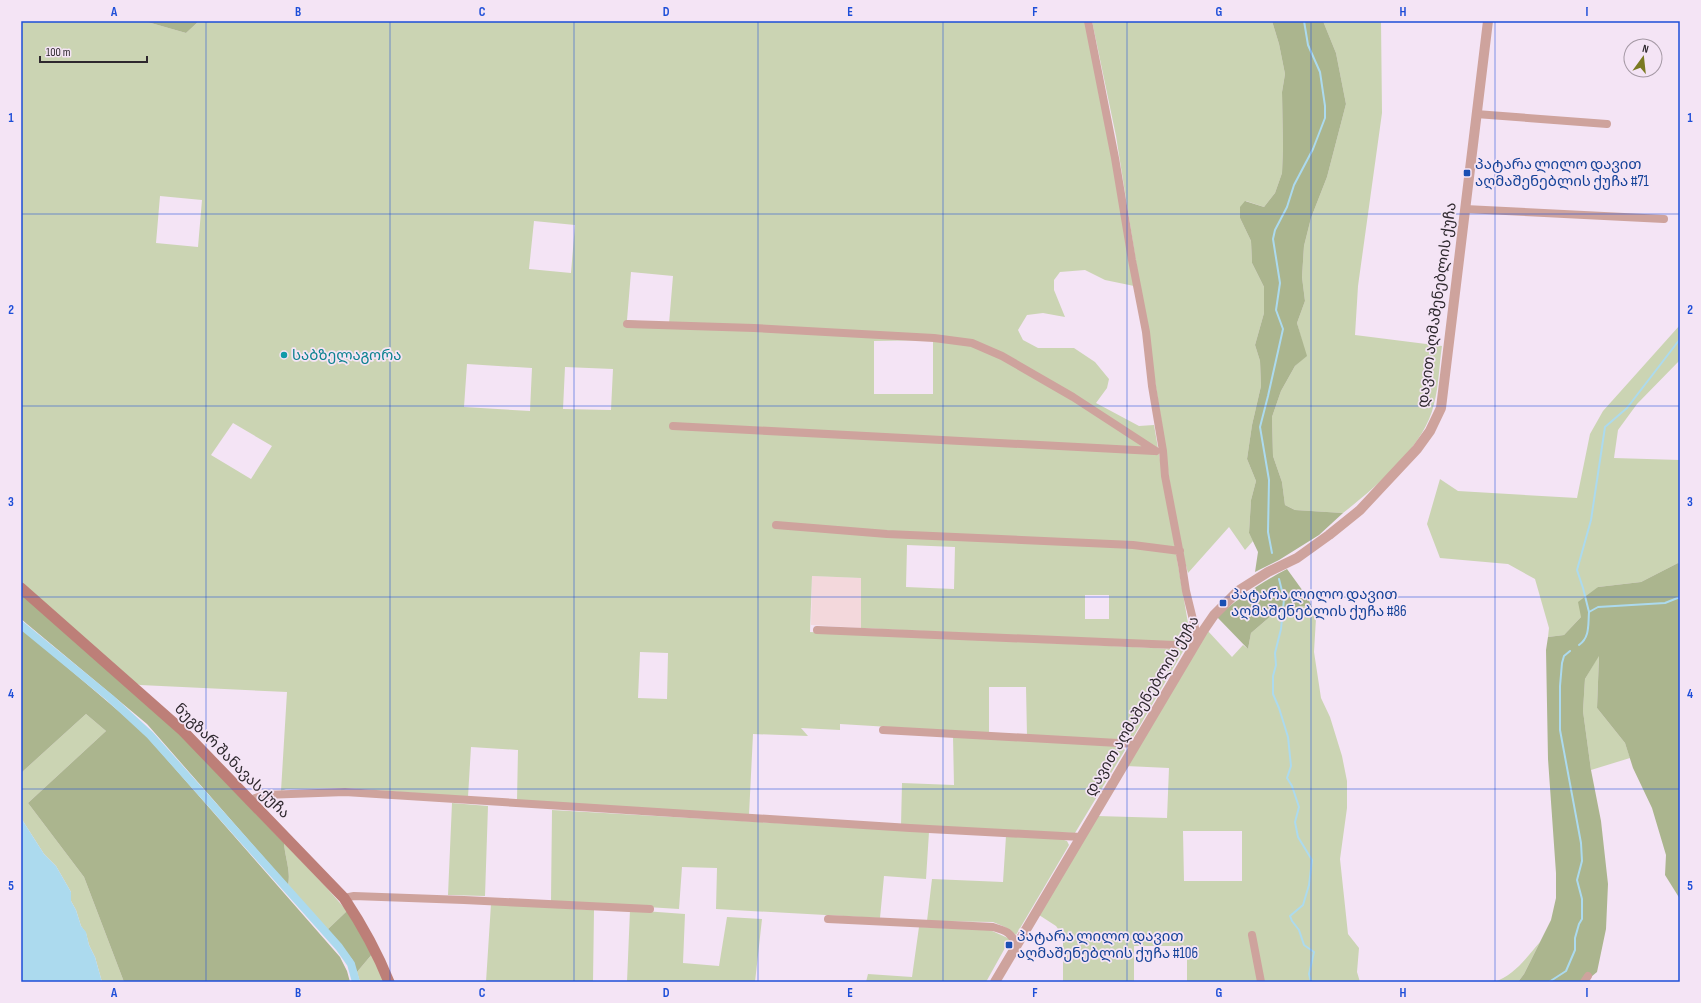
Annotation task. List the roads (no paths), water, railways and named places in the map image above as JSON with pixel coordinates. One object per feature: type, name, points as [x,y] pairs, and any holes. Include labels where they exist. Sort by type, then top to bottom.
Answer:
[{"type":"main road","name":"ნუგზარ შანავას ქუჩა","points":[[21,588],[183,731],[344,898],[378,955],[389,982]]},
{"type":"street","points":[[1088,21],[1115,158],[1146,332],[1159,451],[1180,551],[1186,591],[1198,640]]},
{"type":"street","name":"დავით აღმაშენებლის ქუჩა","points":[[995,982],[1203,631],[1214,615],[1238,591],[1268,572],[1297,558],[1329,536],[1360,510],[1417,449],[1430,431],[1441,408],[1488,21]]},
{"type":"street","points":[[1476,114],[1607,124]]},
{"type":"street","points":[[1465,210],[1664,219]]},
{"type":"street","points":[[627,324],[754,328],[934,338],[972,343],[1002,356],[1073,397],[1159,451]]},
{"type":"street","points":[[673,426],[1159,451]]},
{"type":"street","points":[[776,526],[887,534],[1133,545],[1180,551]]},
{"type":"street","points":[[817,630],[1175,645],[1185,639],[1195,623]]},
{"type":"street","points":[[883,730],[1136,744]]},
{"type":"street","points":[[250,800],[264,795],[345,792],[896,827],[1081,837]]},
{"type":"street","points":[[344,898],[354,896],[650,909]]},
{"type":"street","points":[[828,919],[993,927],[1004,930],[1012,935],[1017,945]]},
{"type":"street","points":[[1252,935],[1261,982]]},
{"type":"water","points":[[21,818],[44,854],[56,866],[71,892],[71,901],[76,910],[81,926],[86,932],[102,982],[21,982]]},
{"type":"waterway","points":[[1272,553],[1268,532],[1269,480],[1260,427],[1283,329],[1276,310],[1280,283],[1273,239],[1275,230],[1287,207],[1294,185],[1313,149],[1325,118],[1325,106],[1320,72],[1308,45],[1304,21]]},
{"type":"waterway","points":[[1589,612],[1577,570],[1591,520],[1605,427],[1627,408],[1680,339]]},
{"type":"waterway","points":[[1279,579],[1284,599],[1281,629],[1275,653],[1276,665],[1273,676],[1273,694],[1288,737],[1291,766],[1287,778],[1292,786],[1299,807],[1295,822],[1298,837],[1312,860],[1309,885],[1303,905],[1290,916],[1299,930],[1304,945],[1314,952],[1309,974],[1311,982]]},
{"type":"waterway","points":[[1579,645],[1583,642],[1587,634],[1589,612],[1598,607],[1665,603],[1680,597]]},
{"type":"waterway","points":[[21,625],[110,698],[150,735],[339,947],[351,964],[356,982]]},
{"type":"waterway","points":[[1549,982],[1566,971],[1575,950],[1575,938],[1582,919],[1582,899],[1577,880],[1582,861],[1581,843],[1560,730],[1560,686],[1562,663],[1564,656],[1570,651]]},
{"type":"place","name":"პატარა ლილო დავით აღმაშენებლის ქუჩა #71","points":[[1467,173]]},
{"type":"place","name":"საბზელაგორა","points":[[284,355]]},
{"type":"place","name":"პატარა ლილო დავით აღმაშენებლის ქუჩა #86","points":[[1223,603]]},
{"type":"place","name":"პატარა ლილო დავით აღმაშენებლის ქუჩა #106","points":[[1009,945]]}]
